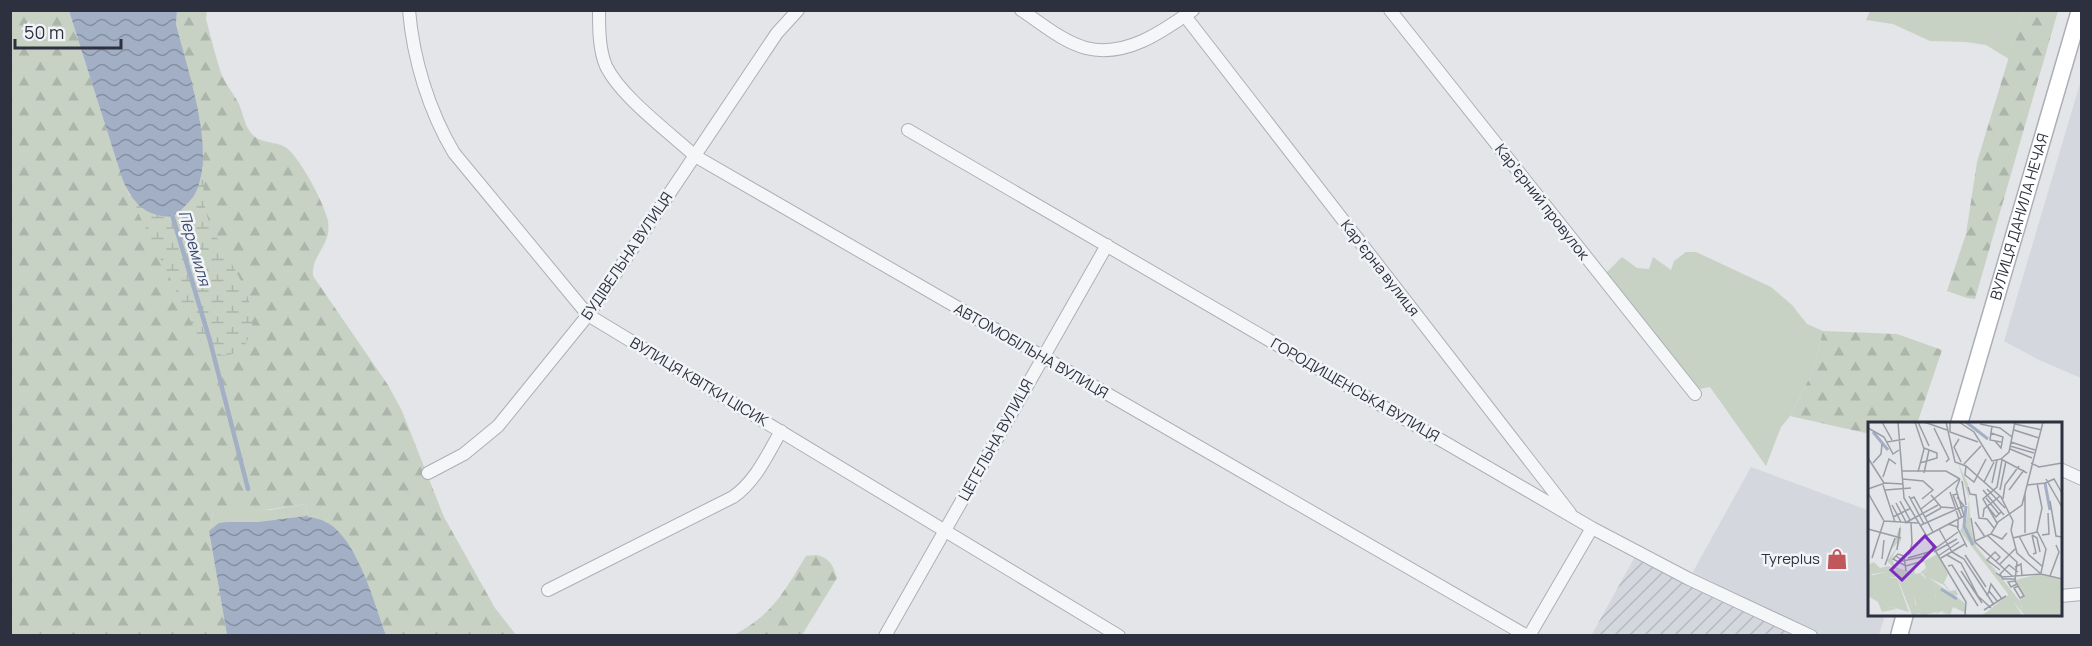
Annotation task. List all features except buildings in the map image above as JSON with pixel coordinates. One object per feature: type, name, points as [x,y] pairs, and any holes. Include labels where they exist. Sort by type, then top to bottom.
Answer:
[{"type":"main road","name":"ВУЛИЦЯ ДАНИЛА НЕЧАЯ","points":[[1963,422],[2080,10]]},
{"type":"main road","points":[[1899,636],[1905,616]]},
{"type":"street","name":"ВУЛИЦЯ КВІТКИ ЦІСИК","points":[[409,10],[414,43],[428,96],[439,125],[454,153],[588,315],[1119,636]]},
{"type":"street","name":"АВТОМОБІЛЬНА ВУЛИЦЯ","points":[[599,10],[602,54],[612,75],[623,90],[695,156],[1528,636]]},
{"type":"street","name":"БУДІВЕЛЬНА ВУЛИЦЯ","points":[[428,473],[464,454],[498,426],[588,315],[777,33],[798,10]]},
{"type":"street","points":[[1021,10],[1070,42],[1085,48],[1100,50],[1127,47],[1146,39],[1189,13]]},
{"type":"street","name":"Карʼєрний провулок","points":[[1390,10],[1695,394]]},
{"type":"street","name":"Карʼєрна вулиця","points":[[1189,13],[1575,519]]},
{"type":"street","name":"ГОРОДИЩЕНСЬКА ВУЛИЦЯ","points":[[908,130],[1575,519],[1689,579],[1811,636]]},
{"type":"street","name":"ЦЕГЕЛЬНА ВУЛИЦЯ","points":[[885,636],[1107,245]]},
{"type":"street","points":[[548,590],[733,497],[753,479],[781,431]]},
{"type":"street","points":[[2062,469],[2082,479]]},
{"type":"street","points":[[1528,636],[1592,528]]},
{"type":"street","points":[[2062,596],[2082,594]]},
{"type":"shaded area","points":[[2081,80],[2082,378],[2037,359],[2004,341]]},
{"type":"shaded area","points":[[1751,467],[1868,510],[1868,616],[1885,616],[1879,635],[1811,635],[1689,579]]},
{"type":"shaded area","points":[[1637,553],[1811,636],[1591,636]]},
{"type":"green space","points":[[10,11],[69,11],[123,181],[138,206],[200,121],[176,24],[177,11],[207,11],[206,19],[221,73],[239,104],[247,127],[257,138],[285,147],[291,152],[311,181],[322,204],[328,221],[328,230],[313,268],[313,276],[388,385],[402,411],[444,517],[495,608],[516,635],[386,635],[373,599],[327,522],[306,516],[307,504],[251,512],[214,511],[209,531],[227,635],[11,635]]},
{"type":"green space","points":[[1870,11],[2023,11],[2009,59],[1986,45],[1930,41],[1893,24],[1866,20]]},
{"type":"green space","points":[[2023,11],[2058,11],[1975,299],[1967,298],[1947,291],[1966,234],[1977,162]]},
{"type":"green space","points":[[203,156],[207,216],[240,278],[252,312],[252,328],[246,343],[230,355],[219,354],[211,350],[198,336],[130,196],[134,197],[202,173]]},
{"type":"green space","points":[[1686,252],[1696,252],[1771,287],[1792,305],[1807,324],[1823,331],[1812,373],[1790,416],[1781,427],[1766,466],[1710,387],[1699,389],[1606,273],[1622,257],[1637,268],[1649,269],[1653,257],[1671,270],[1674,261]]},
{"type":"green space","points":[[1823,331],[1897,334],[1942,350],[1918,422],[1868,422],[1868,434],[1790,416],[1812,373]]},
{"type":"green space","points":[[307,504],[306,516],[257,522],[227,522],[209,531],[214,511],[270,510]]},
{"type":"green space","points":[[816,555],[825,558],[830,563],[837,578],[802,635],[734,635],[759,619],[768,610],[784,591],[806,556]]},
{"type":"water","points":[[69,11],[177,11],[176,24],[197,106],[203,149],[202,169],[197,190],[189,202],[175,215],[166,216],[148,212],[133,199],[126,187]]},
{"type":"water","points":[[306,516],[328,523],[348,544],[364,574],[386,635],[227,635],[209,531],[219,523],[257,522]]},
{"type":"waterway","name":"Перемиля","points":[[171,211],[210,341],[248,489]]},
{"type":"place","name":"Tyreplus","points":[[1837,559]]}]
